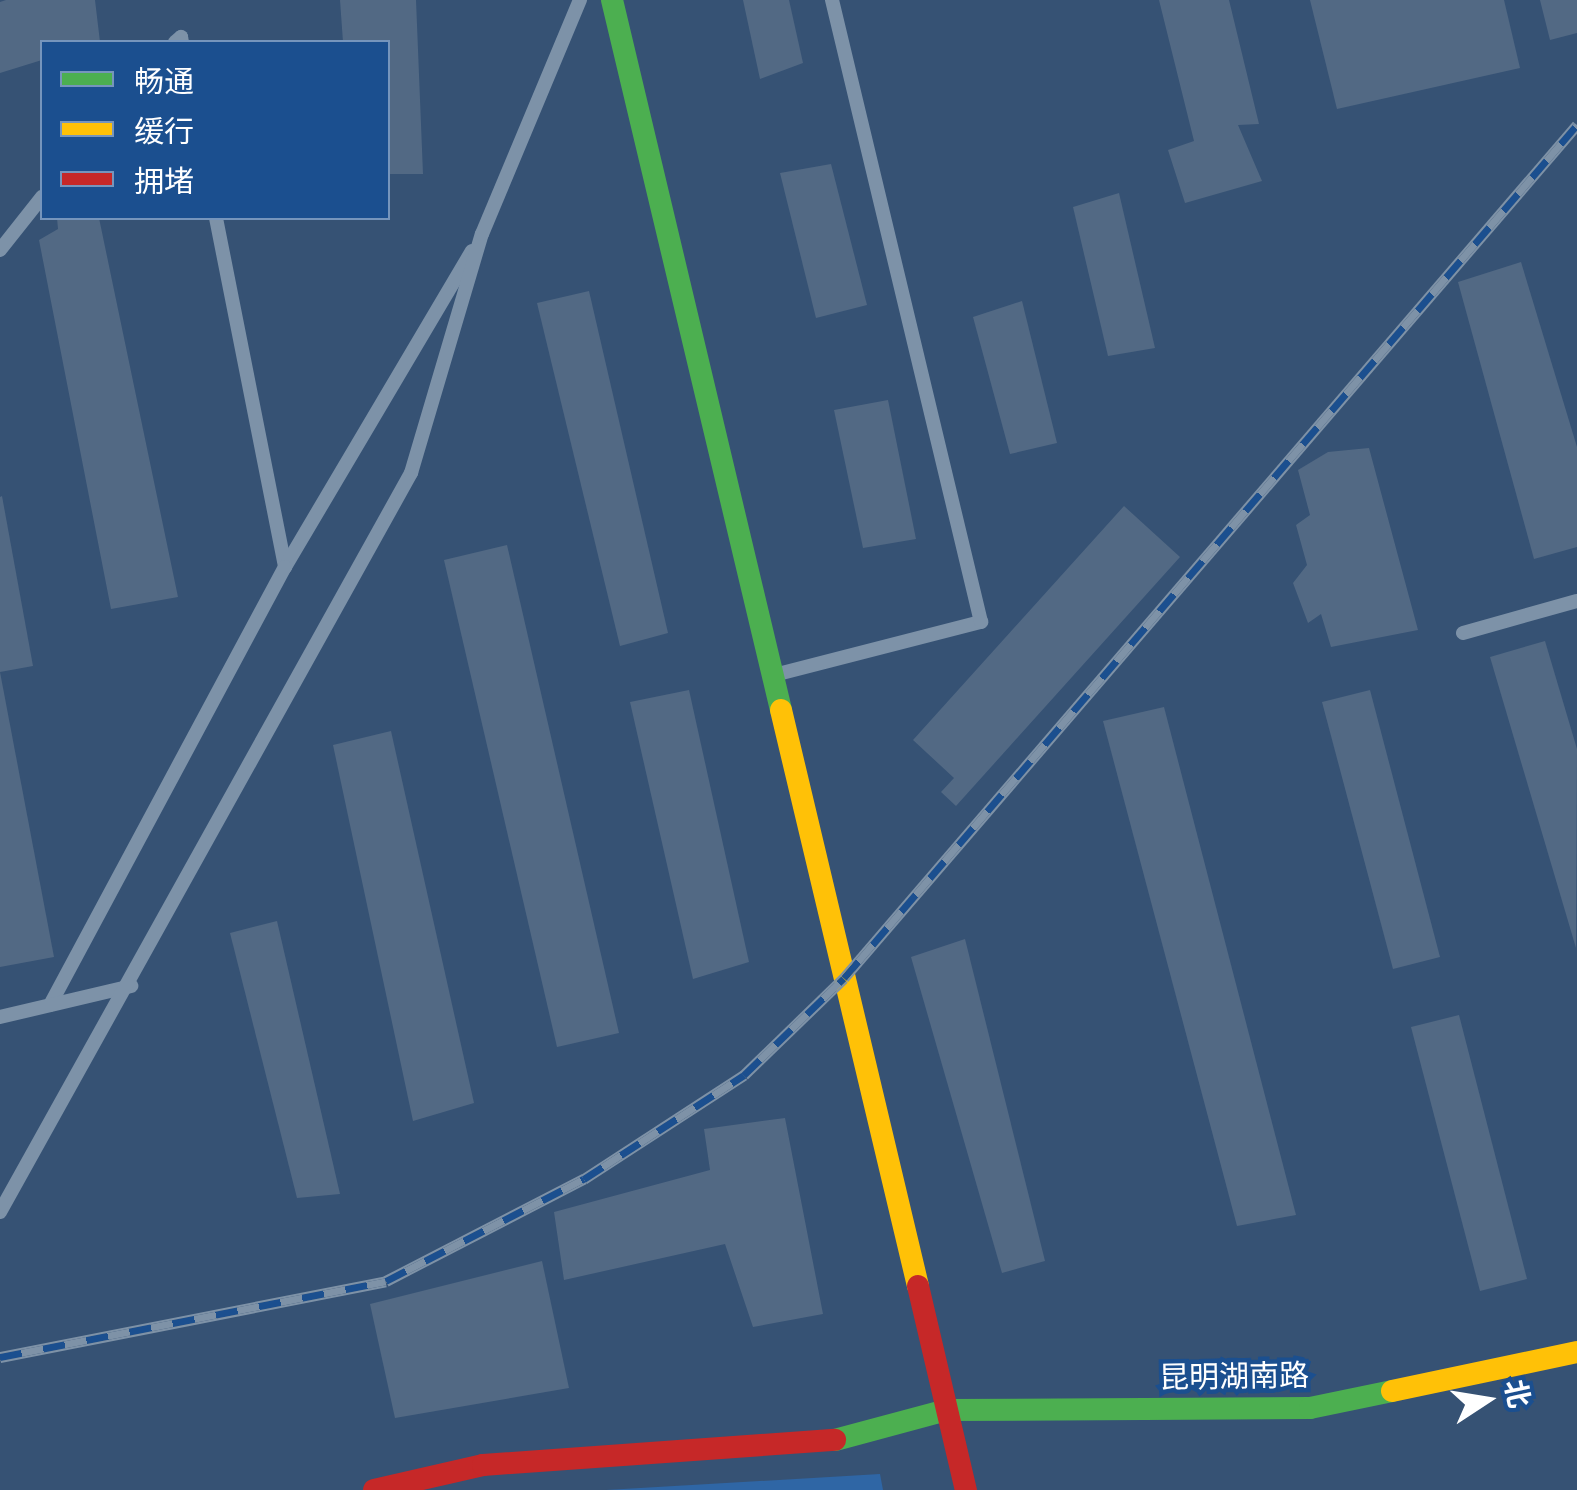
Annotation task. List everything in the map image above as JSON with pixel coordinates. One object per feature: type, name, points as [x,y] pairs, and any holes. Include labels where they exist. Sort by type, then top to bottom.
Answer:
[{"type":"street","points":[[612,0],[966,1490]]},
{"type":"street","name":"昆明湖南路","points":[[374,1490],[483,1465],[836,1440],[947,1410],[1310,1408],[1577,1352]]},
{"type":"lane","points":[[0,1212],[131,986],[412,473],[482,234],[580,0]]},
{"type":"lane","points":[[772,675],[982,622],[832,0]]},
{"type":"lane","points":[[0,250],[40,200]]},
{"type":"lane","points":[[216,220],[285,567]]},
{"type":"lane","points":[[50,1006],[285,567],[482,234]]},
{"type":"lane","points":[[1464,632],[1577,601]]},
{"type":"lane","points":[[0,1018],[131,986]]},
{"type":"shaded area","points":[[880,1474],[883,1490],[606,1490]]},
{"type":"building","points":[[95,0],[100,40],[40,40],[40,61],[0,73],[0,2]]},
{"type":"building","points":[[340,0],[416,0],[423,174],[390,174],[390,40],[343,40]]},
{"type":"building","points":[[743,0],[789,0],[803,63],[760,79]]},
{"type":"building","points":[[1159,0],[1229,0],[1259,124],[1238,125],[1262,181],[1185,203],[1168,150],[1194,141]]},
{"type":"building","points":[[1310,0],[1504,0],[1520,68],[1337,109]]},
{"type":"building","points":[[1540,0],[1577,0],[1577,33],[1550,40]]},
{"type":"building","points":[[831,164],[867,305],[816,318],[780,173]]},
{"type":"building","points":[[1119,193],[1155,348],[1108,356],[1073,207]]},
{"type":"building","points":[[57,220],[99,220],[178,597],[111,609],[39,240],[58,229]]},
{"type":"building","points":[[1521,262],[1577,447],[1577,547],[1534,559],[1458,282]]},
{"type":"building","points":[[589,291],[668,633],[620,646],[537,303]]},
{"type":"building","points":[[1022,301],[1057,443],[1010,454],[973,317]]},
{"type":"building","points":[[888,400],[916,539],[863,548],[834,410]]},
{"type":"building","points":[[1369,448],[1418,630],[1331,647],[1321,614],[1308,623],[1293,583],[1307,565],[1296,525],[1310,515],[1298,470],[1328,452]]},
{"type":"building","points":[[0,497],[33,666],[0,672]]},
{"type":"building","points":[[1124,506],[1180,557],[956,806],[941,792],[954,778],[913,740]]},
{"type":"building","points":[[507,545],[619,1033],[557,1047],[444,560]]},
{"type":"building","points":[[1545,641],[1577,749],[1576,948],[1490,657]]},
{"type":"building","points":[[0,672],[54,957],[0,967]]},
{"type":"building","points":[[689,690],[749,962],[693,979],[630,702]]},
{"type":"building","points":[[1370,690],[1440,957],[1393,969],[1322,702]]},
{"type":"building","points":[[1164,707],[1296,1215],[1237,1226],[1103,721]]},
{"type":"building","points":[[391,731],[474,1103],[413,1121],[333,745]]},
{"type":"building","points":[[277,921],[340,1194],[297,1198],[230,933]]},
{"type":"building","points":[[965,939],[1045,1261],[1002,1273],[911,957]]},
{"type":"building","points":[[1459,1015],[1527,1279],[1480,1291],[1411,1027]]},
{"type":"building","points":[[785,1118],[823,1314],[753,1327],[725,1244],[564,1280],[554,1212],[710,1170],[704,1129]]},
{"type":"building","points":[[542,1261],[569,1388],[395,1418],[370,1304]]},
{"type":"railway","points":[[0,1357],[386,1281],[584,1179],[744,1075],[844,978],[1577,125]]},
{"type":"traffic: fast","points":[[612,0],[781,710]]},
{"type":"traffic: fast","points":[[835,1440],[947,1410],[1310,1408],[1392,1391]]},
{"type":"traffic: slow","points":[[781,710],[918,1286]]},
{"type":"traffic: slow","points":[[1392,1391],[1577,1352]]},
{"type":"traffic: jam","points":[[918,1286],[966,1490]]},
{"type":"traffic: jam","points":[[374,1490],[483,1465],[835,1440]]}]
